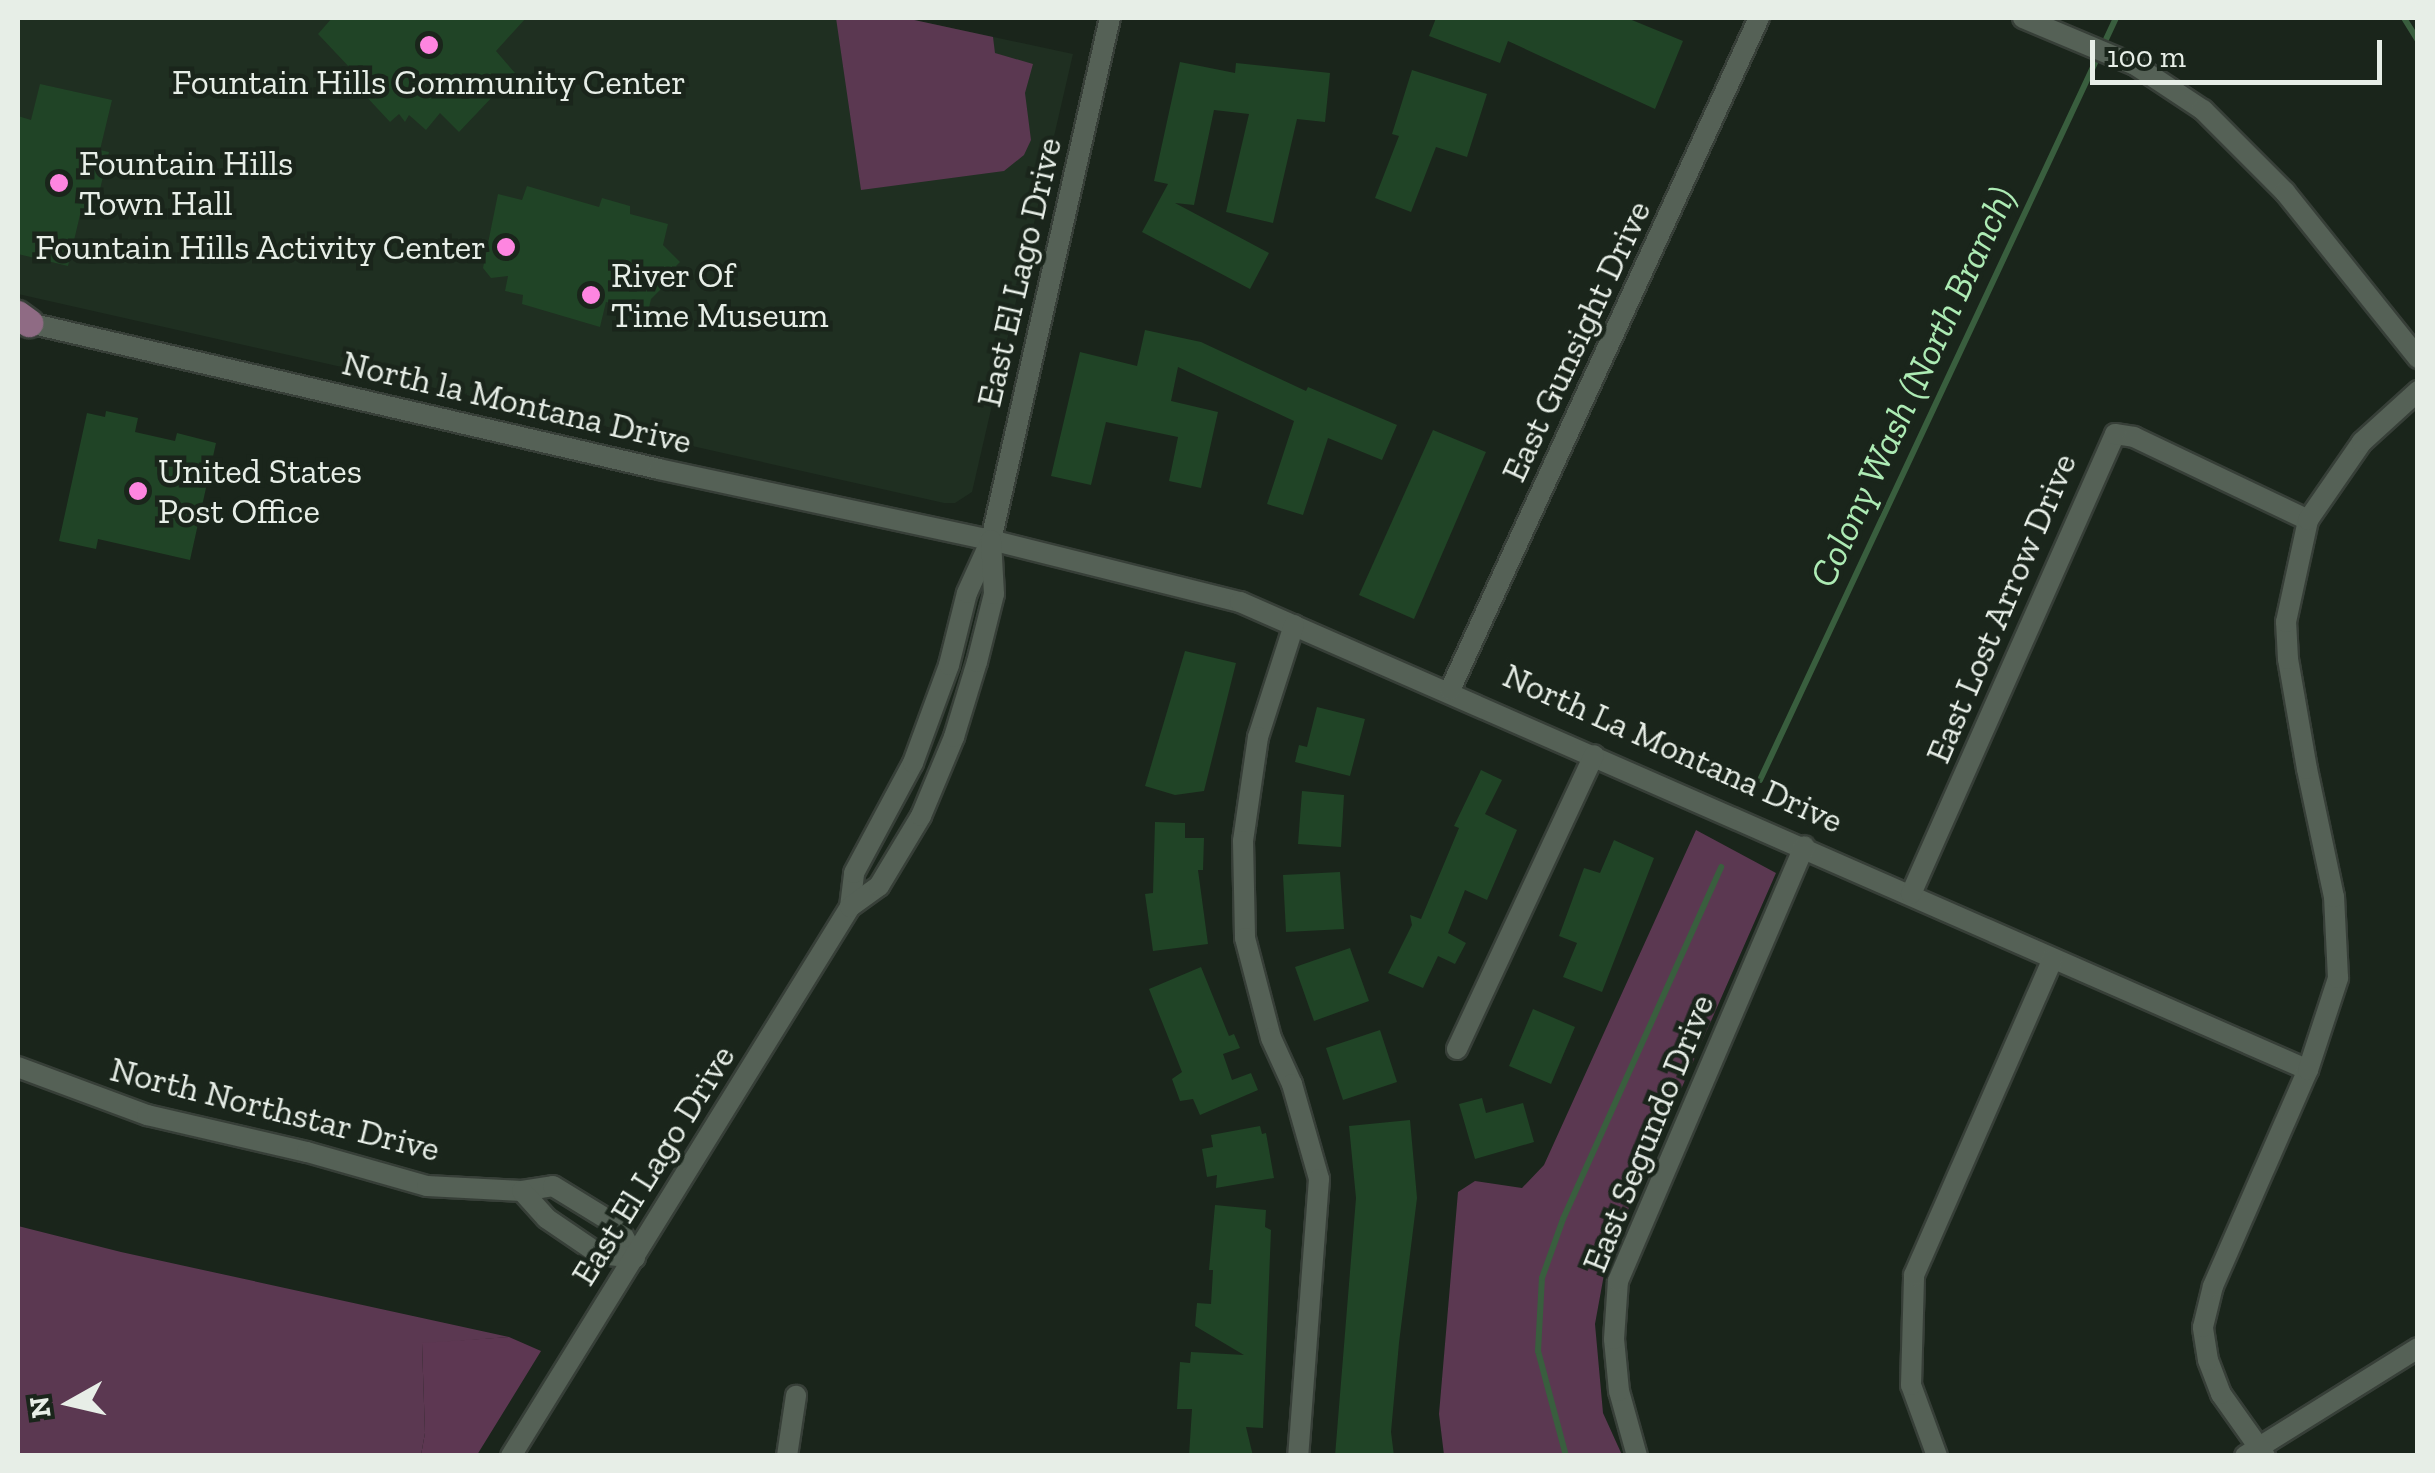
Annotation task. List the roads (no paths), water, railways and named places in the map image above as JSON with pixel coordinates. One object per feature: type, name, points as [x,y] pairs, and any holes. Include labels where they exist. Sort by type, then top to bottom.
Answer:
[{"type":"street","name":"East El Lago Drive","points":[[850,907],[854,872],[913,762],[949,665],[967,593],[992,540],[1110,18]]},
{"type":"street","name":"East Gunsight Drive","points":[[1450,690],[1759,18]]},
{"type":"street","points":[[2024,18],[2135,66],[2203,110],[2285,192],[2418,358]]},
{"type":"street","name":"North la Montana Drive","points":[[21,321],[640,465],[992,540]]},
{"type":"street","points":[[2418,391],[2362,442],[2308,520],[2286,622],[2288,659],[2338,932],[2338,978],[2308,1070],[2213,1286],[2203,1327],[2208,1360],[2220,1394],[2257,1453],[2418,1348]]},
{"type":"street","name":"East Lost Arrow Drive","points":[[1911,894],[2115,434],[2134,437],[2308,520]]},
{"type":"street","name":"East El Lago Drive","points":[[511,1456],[850,907],[879,886],[897,858],[954,736],[994,594],[992,540]]},
{"type":"street","name":"North La Montana Drive","points":[[992,540],[1240,602],[1450,690],[2308,1070]]},
{"type":"street","points":[[1294,625],[1258,738],[1243,841],[1245,938],[1270,1038],[1292,1084],[1319,1179],[1298,1456]]},
{"type":"street","points":[[1457,1049],[1594,754]]},
{"type":"street","name":"East Segundo Drive","points":[[1637,1456],[1619,1391],[1614,1339],[1618,1281],[1804,846]]},
{"type":"street","points":[[1937,1456],[1911,1385],[1908,1354],[1914,1275],[2053,959]]},
{"type":"street","name":"North Northstar Drive","points":[[18,1067],[147,1115],[307,1152],[427,1186],[522,1191],[553,1186],[618,1226],[635,1258]]},
{"type":"street","points":[[522,1191],[546,1218],[599,1254],[635,1258]]},
{"type":"street","points":[[787,1456],[796,1396]]},
{"type":"waterway","name":"Colony Wash (North Branch)","points":[[1760,780],[2116,18]]},
{"type":"waterway","points":[[2404,18],[2418,40]]},
{"type":"waterway","name":"Colony Wash (North Branch)","points":[[1566,1456],[1538,1351],[1542,1278],[1563,1219],[1721,867]]},
{"type":"place","name":"Fountain Hills Community Center","points":[[429,45]]},
{"type":"place","name":"Fountain Hills Town Hall","points":[[59,183]]},
{"type":"place","name":"Fountain Hills Activity Center","points":[[506,247]]},
{"type":"place","name":"River Of Time Museum","points":[[591,295]]},
{"type":"place","name":"United States Post Office","points":[[138,491]]}]
